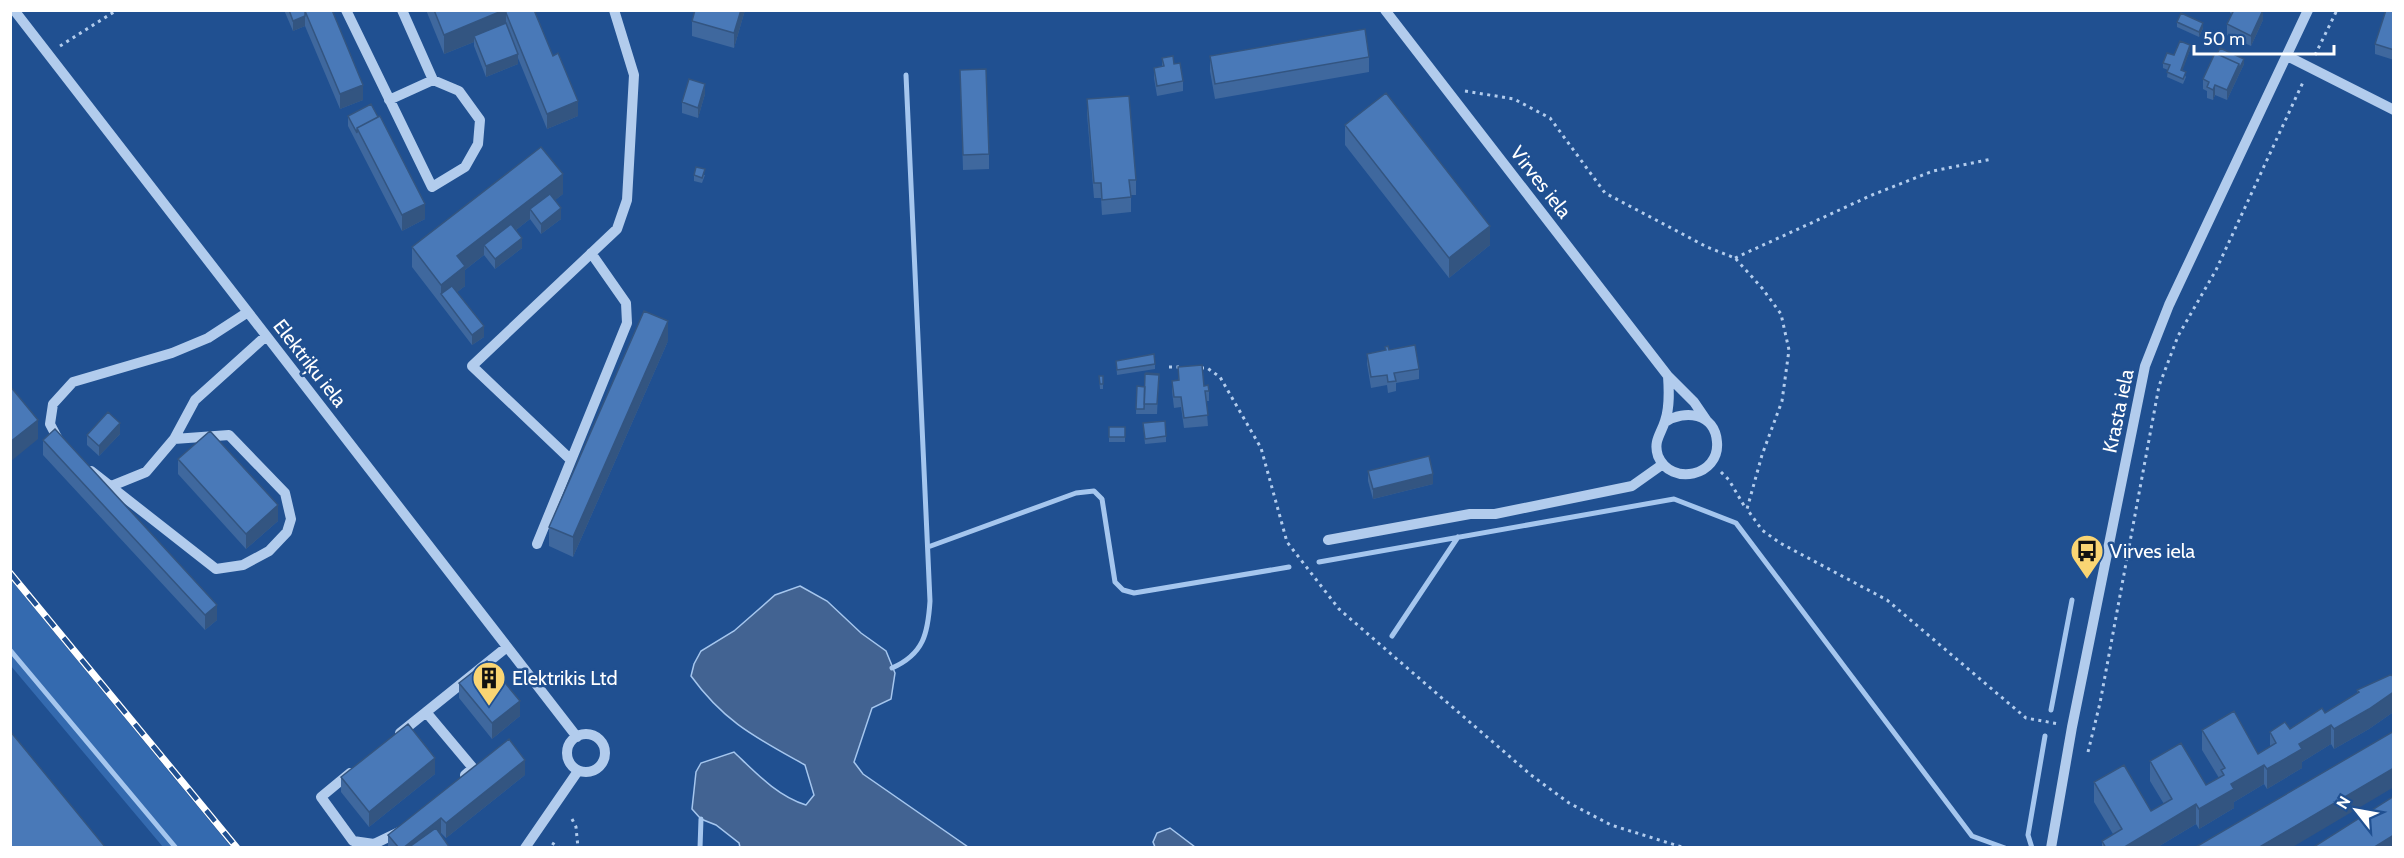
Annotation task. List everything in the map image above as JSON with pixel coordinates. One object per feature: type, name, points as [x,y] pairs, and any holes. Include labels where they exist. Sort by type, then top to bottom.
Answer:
[{"type":"street","name":"Elektriķu iela","points":[[15,10],[577,737]]},
{"type":"street","points":[[346,10],[432,187],[465,167],[478,144],[480,120],[459,91],[433,80],[402,10]]},
{"type":"street","points":[[571,460],[472,366],[617,229],[627,200],[634,75],[614,10]]},
{"type":"street","name":"Virves iela","points":[[1385,10],[1668,376],[1694,402],[1714,430],[1717,441],[1712,462]]},
{"type":"street","name":"Krasta iela","points":[[2051,848],[2072,727],[2145,366],[2169,305],[2308,10]]},
{"type":"street","points":[[2287,56],[2394,110]]},
{"type":"street","points":[[389,100],[433,80]]},
{"type":"street","points":[[537,544],[627,323],[626,303],[591,253]]},
{"type":"street","points":[[70,452],[62,446],[50,424],[53,404],[73,382],[172,353],[208,338],[248,312]]},
{"type":"street","points":[[109,487],[146,472],[174,439],[195,400],[266,336]]},
{"type":"street","points":[[1668,376],[1669,395],[1665,422],[1656,443],[1657,454],[1671,471],[1682,475],[1704,470],[1712,462]]},
{"type":"street","points":[[1665,422],[1675,416],[1686,414],[1707,421]]},
{"type":"street","points":[[85,466],[216,569],[243,565],[269,551],[287,532],[291,519],[285,493],[229,435],[174,439]]},
{"type":"street","points":[[1328,540],[1470,514],[1495,514],[1632,486],[1663,464]]},
{"type":"street","points":[[391,740],[507,647]]},
{"type":"street","points":[[426,712],[473,768],[456,783]]},
{"type":"street","points":[[589,734],[601,741],[605,752],[602,765],[591,772],[578,771],[569,761],[567,754],[571,742],[577,737],[589,734]]},
{"type":"street","points":[[356,769],[321,797],[353,840],[374,844],[394,836],[412,821]]},
{"type":"street","points":[[526,847],[578,771]]},
{"type":"path","points":[[48,53],[117,10]]},
{"type":"path","points":[[2088,752],[2100,703],[2159,386],[2178,336],[2216,270],[2337,10]]},
{"type":"path","points":[[1446,87],[1514,99],[1550,118],[1605,193],[1707,247],[1735,258],[1762,288],[1781,314],[1789,350],[1782,401],[1755,475],[1747,509]]},
{"type":"path","points":[[1735,258],[1872,195],[1933,171],[1992,159]]},
{"type":"path","points":[[1169,367],[1188,368]]},
{"type":"path","points":[[1198,368],[1207,368],[1220,377],[1261,448],[1287,542],[1339,609],[1531,775],[1569,803],[1611,825],[1685,848]]},
{"type":"path","points":[[1712,462],[1729,480],[1761,530],[1779,543],[1887,600],[2026,718],[2072,727]]},
{"type":"path","points":[[572,819],[576,827],[578,848]]},
{"type":"path","points":[[552,843],[560,848]]},
{"type":"shaded area","points":[[10,580],[231,847],[163,847],[11,666]]},
{"type":"shaded area","points":[[800,586],[827,601],[861,633],[886,651],[895,673],[891,699],[872,708],[854,762],[863,774],[968,847],[740,847],[739,843],[716,825],[701,819],[692,809],[696,772],[701,763],[734,752],[767,783],[795,801],[806,805],[814,795],[805,765],[729,718],[691,676],[701,651],[734,631],[775,595]]},
{"type":"shaded area","points":[[1170,828],[1195,847],[1155,847],[1153,842],[1157,833]]},
{"type":"building","points":[[289,10],[305,10],[305,16],[293,21]]},
{"type":"building","points":[[332,10],[363,85],[340,94],[305,11]]},
{"type":"building","points":[[434,10],[504,10],[444,35]]},
{"type":"building","points":[[506,10],[534,10],[553,56],[558,53],[578,101],[547,114]]},
{"type":"building","points":[[695,10],[741,10],[734,33],[692,21]]},
{"type":"building","points":[[2234,10],[2263,10],[2251,36],[2227,24]]},
{"type":"building","points":[[2386,10],[2394,10],[2394,50],[2375,44]]},
{"type":"building","points":[[2181,13],[2203,23],[2199,32],[2177,22]]},
{"type":"building","points":[[506,23],[518,54],[486,66],[474,36]]},
{"type":"building","points":[[1365,29],[1369,57],[1215,84],[1210,56]]},
{"type":"building","points":[[2180,41],[2190,45],[2181,70],[2186,72],[2183,79],[2167,72],[2170,65],[2163,63],[2167,53],[2174,55]]},
{"type":"building","points":[[2220,48],[2244,59],[2239,69],[2239,64],[2217,54]]},
{"type":"building","points":[[2215,53],[2239,64],[2227,90],[2215,85],[2213,90],[2207,87],[2209,82],[2203,79]]},
{"type":"building","points":[[1173,56],[1174,64],[1180,63],[1183,81],[1157,86],[1154,68],[1164,66],[1162,58]]},
{"type":"building","points":[[986,69],[989,154],[963,155],[960,70]]},
{"type":"building","points":[[689,79],[705,84],[698,108],[682,102]]},
{"type":"building","points":[[1386,93],[1490,226],[1449,258],[1345,125]]},
{"type":"building","points":[[1129,96],[1136,180],[1129,180],[1131,197],[1102,200],[1101,183],[1094,183],[1087,99]]},
{"type":"building","points":[[371,104],[378,117],[357,128],[357,133],[348,116]]},
{"type":"building","points":[[380,116],[425,204],[402,215],[357,128]]},
{"type":"building","points":[[541,147],[563,174],[457,256],[465,266],[441,285],[412,247]]},
{"type":"building","points":[[696,167],[705,169],[702,178],[694,175]]},
{"type":"building","points":[[550,194],[561,208],[541,224],[530,209]]},
{"type":"building","points":[[511,224],[522,238],[495,259],[484,245]]},
{"type":"building","points":[[452,286],[484,326],[472,335],[441,294]]},
{"type":"building","points":[[644,311],[668,321],[573,537],[549,527]]},
{"type":"building","points":[[1415,345],[1419,369],[1394,373],[1396,381],[1388,382],[1387,375],[1371,377],[1367,354],[1386,350],[1385,347],[1388,346],[1389,350]]},
{"type":"building","points":[[1154,354],[1155,364],[1117,370],[1116,361]]},
{"type":"building","points":[[1202,365],[1204,386],[1208,385],[1209,391],[1205,391],[1208,415],[1184,418],[1181,397],[1174,397],[1172,381],[1179,380],[1178,367]]},
{"type":"building","points":[[1145,374],[1159,375],[1157,404],[1144,404]]},
{"type":"building","points":[[1099,376],[1103,376],[1103,384],[1100,384]]},
{"type":"building","points":[[10,386],[38,420],[10,442]]},
{"type":"building","points":[[1137,386],[1145,387],[1144,409],[1136,409]]},
{"type":"building","points":[[108,412],[120,423],[99,446],[87,435]]},
{"type":"building","points":[[1165,421],[1166,436],[1145,439],[1143,423]]},
{"type":"building","points":[[1109,427],[1125,427],[1125,437],[1109,437]]},
{"type":"building","points":[[55,429],[217,605],[205,615],[43,440]]},
{"type":"building","points":[[210,431],[278,505],[246,534],[178,459]]},
{"type":"building","points":[[1429,456],[1433,474],[1373,489],[1368,471]]},
{"type":"building","points":[[487,661],[520,701],[492,723],[459,683]]},
{"type":"building","points":[[2390,675],[2394,676],[2394,694],[2392,693],[2334,729],[2331,725],[2299,744],[2302,749],[2267,769],[2264,765],[2231,784],[2234,789],[2199,809],[2196,804],[2123,848],[2106,848],[2102,841],[2122,829],[2094,782],[2124,765],[2151,811],[2172,799],[2150,761],[2181,743],[2206,785],[2224,775],[2221,770],[2225,768],[2202,730],[2234,711],[2258,754],[2276,743],[2270,732],[2285,722],[2290,729],[2322,708],[2325,713],[2359,692],[2357,690]]},
{"type":"building","points":[[408,724],[435,758],[369,812],[341,777]]},
{"type":"building","points":[[10,731],[106,848],[10,848]]},
{"type":"building","points":[[2394,731],[2394,768],[2258,848],[2194,848]]},
{"type":"building","points":[[509,739],[525,760],[446,823],[441,818],[403,848],[399,848],[388,835]]},
{"type":"building","points":[[2394,796],[2394,835],[2373,848],[2312,848]]},
{"type":"building","points":[[436,828],[450,848],[408,848]]},
{"type":"waterway","points":[[892,668],[918,649],[926,633],[930,601],[906,75]]},
{"type":"waterway","points":[[928,547],[1076,493],[1094,491],[1102,499],[1115,582],[1123,590],[1134,593],[1289,567]]},
{"type":"waterway","points":[[1319,562],[1674,499],[1736,523],[1972,836],[2005,848]]},
{"type":"waterway","points":[[1392,636],[1458,537]]},
{"type":"waterway","points":[[2051,710],[2072,600]]},
{"type":"waterway","points":[[10,650],[176,848]]},
{"type":"waterway","points":[[2032,848],[2028,835],[2045,736]]},
{"type":"waterway","points":[[700,848],[701,819]]},
{"type":"railway","points":[[10,573],[237,848]]},
{"type":"place","name":"Virves iela","points":[[2087,580]]},
{"type":"place","name":"Elektrikis Ltd","points":[[489,707]]}]
